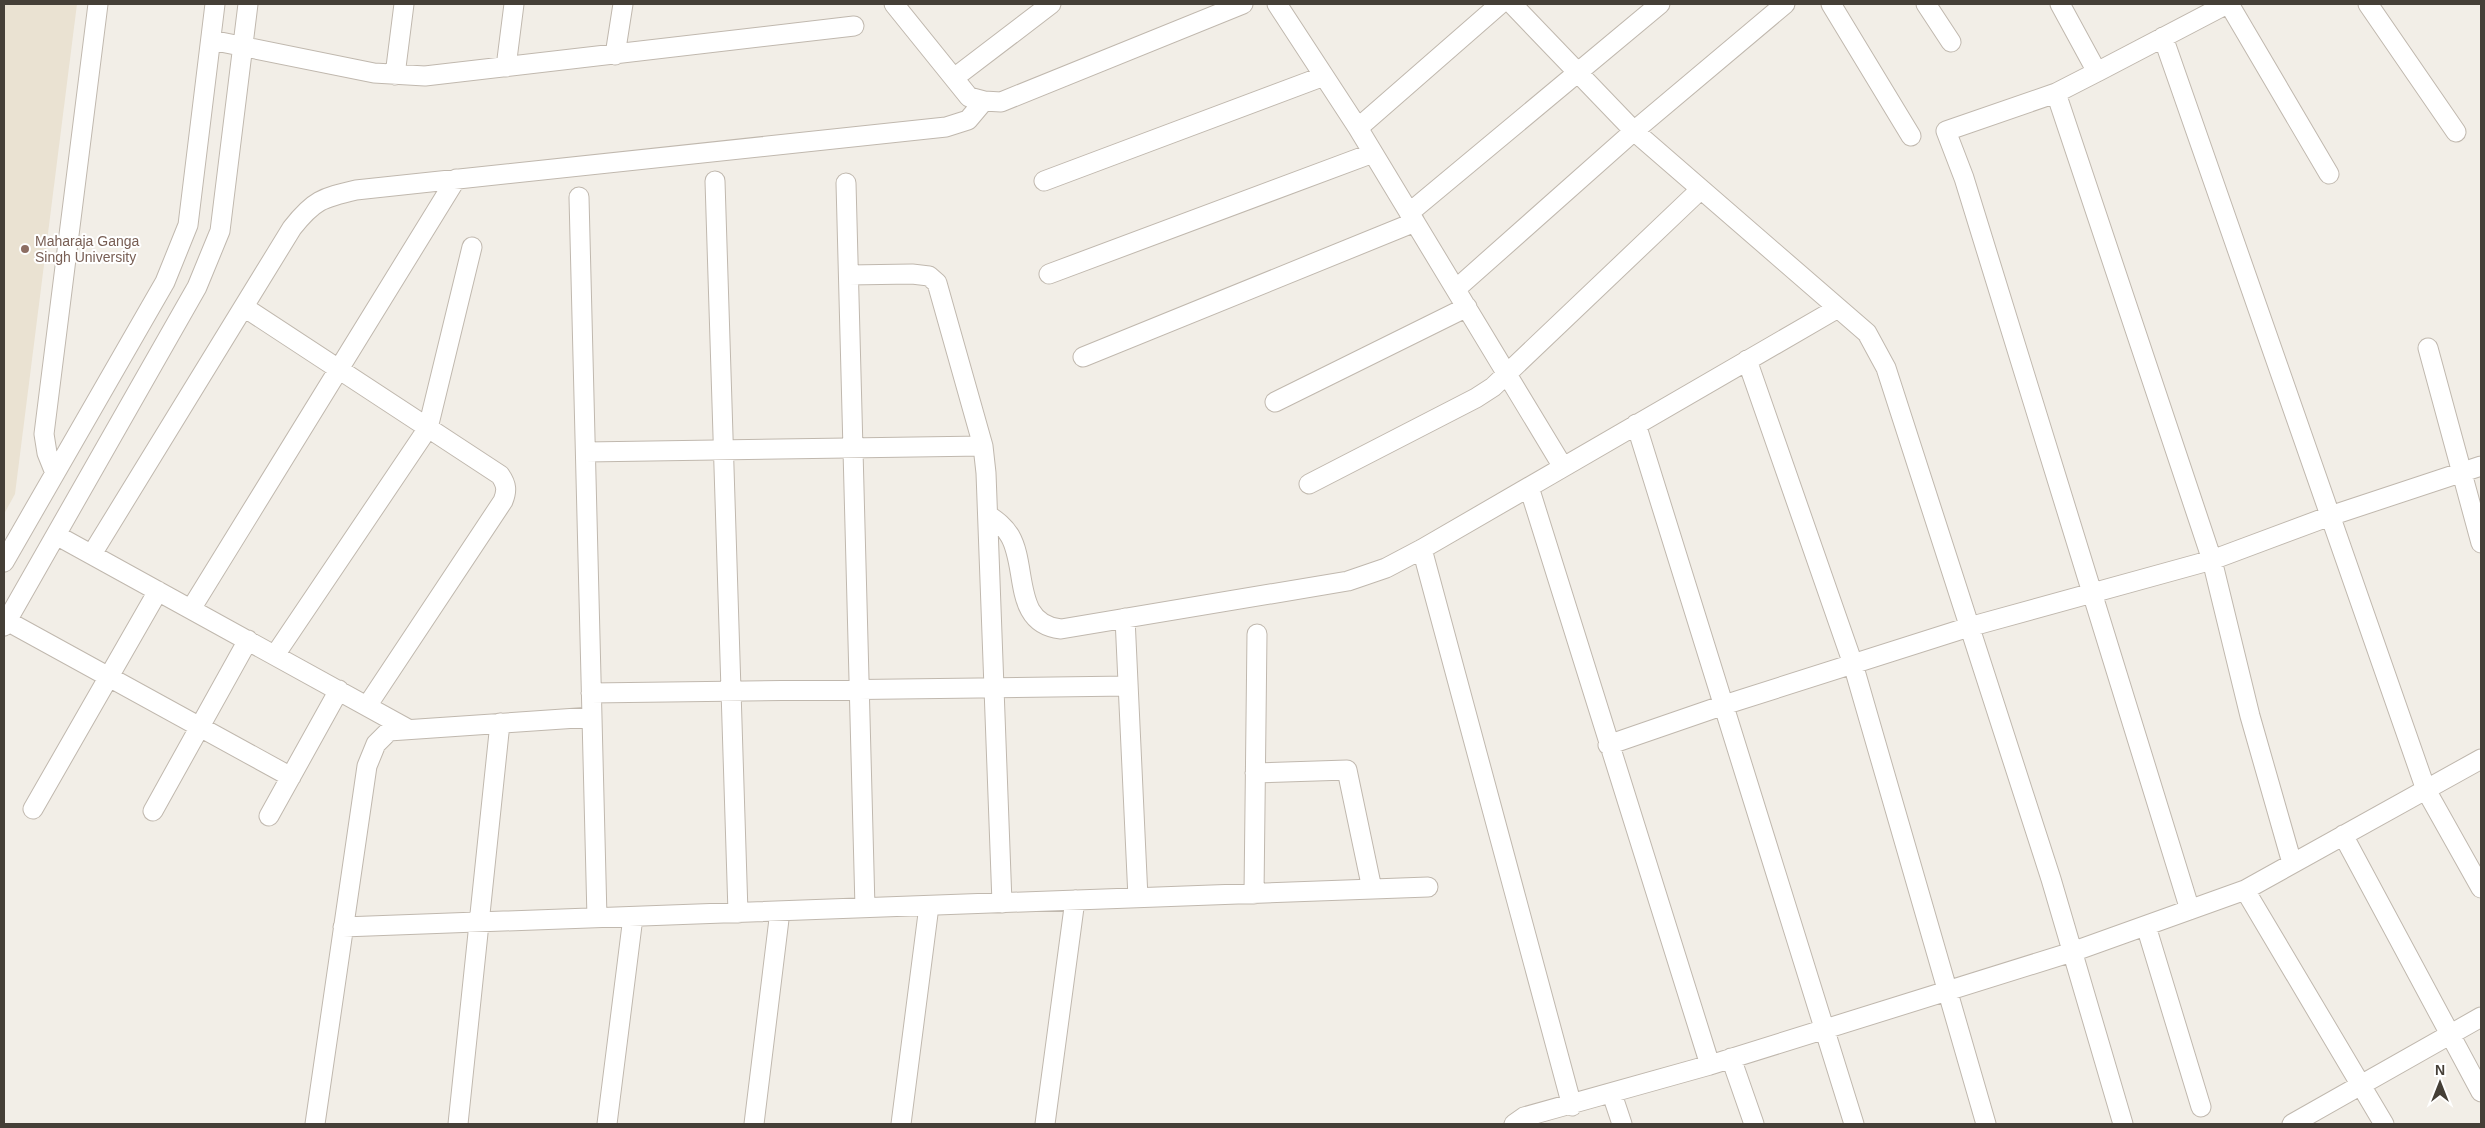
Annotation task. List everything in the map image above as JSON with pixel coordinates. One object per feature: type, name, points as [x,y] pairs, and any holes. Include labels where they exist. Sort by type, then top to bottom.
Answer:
[{"type":"street","points":[[55,473],[47,453],[44,434],[98,4]]},
{"type":"street","points":[[4,562],[165,282],[178,252],[188,225],[215,4]]},
{"type":"street","points":[[248,4],[220,231],[211,258],[197,287],[5,624],[108,677],[291,777]]},
{"type":"street","points":[[395,75],[404,4]]},
{"type":"street","points":[[506,67],[514,4]]},
{"type":"street","points":[[615,55],[623,4]]},
{"type":"street","points":[[894,4],[969,96],[984,101],[1001,102],[1243,4]]},
{"type":"street","points":[[1277,4],[1373,152],[1563,467]]},
{"type":"street","points":[[1358,128],[1500,4]]},
{"type":"street","points":[[1512,4],[1634,131],[1867,333],[1886,368],[2072,952],[2123,1124]]},
{"type":"street","points":[[1083,358],[1412,218],[1577,72],[1660,4]]},
{"type":"street","points":[[1456,289],[1634,131],[1785,4]]},
{"type":"street","points":[[1831,4],[1911,136]]},
{"type":"street","points":[[1926,4],[1951,42]]},
{"type":"street","points":[[2060,4],[2096,72]]},
{"type":"street","points":[[2190,910],[1966,188],[1946,131],[2056,93],[2228,4],[2330,174]]},
{"type":"street","points":[[2368,4],[2456,132]]},
{"type":"street","points":[[954,78],[1046,5]]},
{"type":"street","points":[[211,40],[395,75],[425,76],[854,26]]},
{"type":"street","points":[[2163,37],[2426,790],[2481,888]]},
{"type":"street","points":[[1044,181],[1324,76]]},
{"type":"street","points":[[2056,93],[2212,560],[2250,716],[2292,864]]},
{"type":"street","points":[[92,554],[292,228],[308,208],[326,197],[356,190],[946,127],[968,120],[984,101]]},
{"type":"street","points":[[1049,274],[1373,152]]},
{"type":"street","points":[[191,609],[456,179]]},
{"type":"street","points":[[715,181],[738,913]]},
{"type":"street","points":[[846,183],[865,908]]},
{"type":"street","points":[[1309,484],[1476,398],[1508,373],[1701,188]]},
{"type":"street","points":[[579,197],[597,918]]},
{"type":"street","points":[[276,655],[428,428],[472,247]]},
{"type":"street","points":[[848,275],[912,274],[929,276],[937,283],[983,446],[988,514],[1002,903]]},
{"type":"street","points":[[244,307],[500,475],[505,482],[507,493],[367,706]]},
{"type":"street","points":[[1275,402],[1467,307]]},
{"type":"street","points":[[988,514],[1000,523],[1011,538],[1028,608],[1037,621],[1048,628],[1061,629],[1348,581],[1386,568],[1422,549],[1838,308]]},
{"type":"street","points":[[2428,348],[2481,543]]},
{"type":"street","points":[[1747,360],[1853,664],[1986,1124]]},
{"type":"street","points":[[1636,424],[1854,1124]]},
{"type":"street","points":[[586,452],[983,446]]},
{"type":"street","points":[[1608,745],[1724,705],[1969,627],[2212,560],[2330,516],[2481,466]]},
{"type":"street","points":[[1529,487],[1608,745],[1710,1065]]},
{"type":"street","points":[[56,535],[408,729]]},
{"type":"street","points":[[1422,549],[1572,1106]]},
{"type":"street","points":[[33,810],[158,591]]},
{"type":"street","points":[[1125,618],[1138,898]]},
{"type":"street","points":[[1254,894],[1257,634]]},
{"type":"street","points":[[153,811],[248,640]]},
{"type":"street","points":[[592,693],[1128,686]]},
{"type":"street","points":[[269,816],[339,690]]},
{"type":"street","points":[[315,1124],[367,766],[376,744],[389,731],[592,718]]},
{"type":"street","points":[[458,1124],[500,723]]},
{"type":"street","points":[[1514,1124],[1524,1118],[1572,1106],[1710,1065],[2072,952],[2245,890],[2481,759]]},
{"type":"street","points":[[1255,773],[1347,770],[1372,889]]},
{"type":"street","points":[[2342,835],[2481,1092]]},
{"type":"street","points":[[344,927],[1428,887]]},
{"type":"street","points":[[2245,890],[2384,1124]]},
{"type":"street","points":[[1045,1124],[1075,900]]},
{"type":"street","points":[[901,1124],[929,906]]},
{"type":"street","points":[[754,1124],[780,911]]},
{"type":"street","points":[[607,1124],[633,916]]},
{"type":"street","points":[[2146,926],[2200,1107]]},
{"type":"street","points":[[2292,1124],[2481,1017]]},
{"type":"street","points":[[1731,1058],[1754,1124]]},
{"type":"street","points":[[1612,1094],[1622,1124]]},
{"type":"shaded area","name":"Maharaja Ganga Singh University","points":[[4,4],[77,4],[15,494],[4,514]]},
{"type":"place","name":"Maharaja Ganga Singh University","points":[[25,249]]}]
